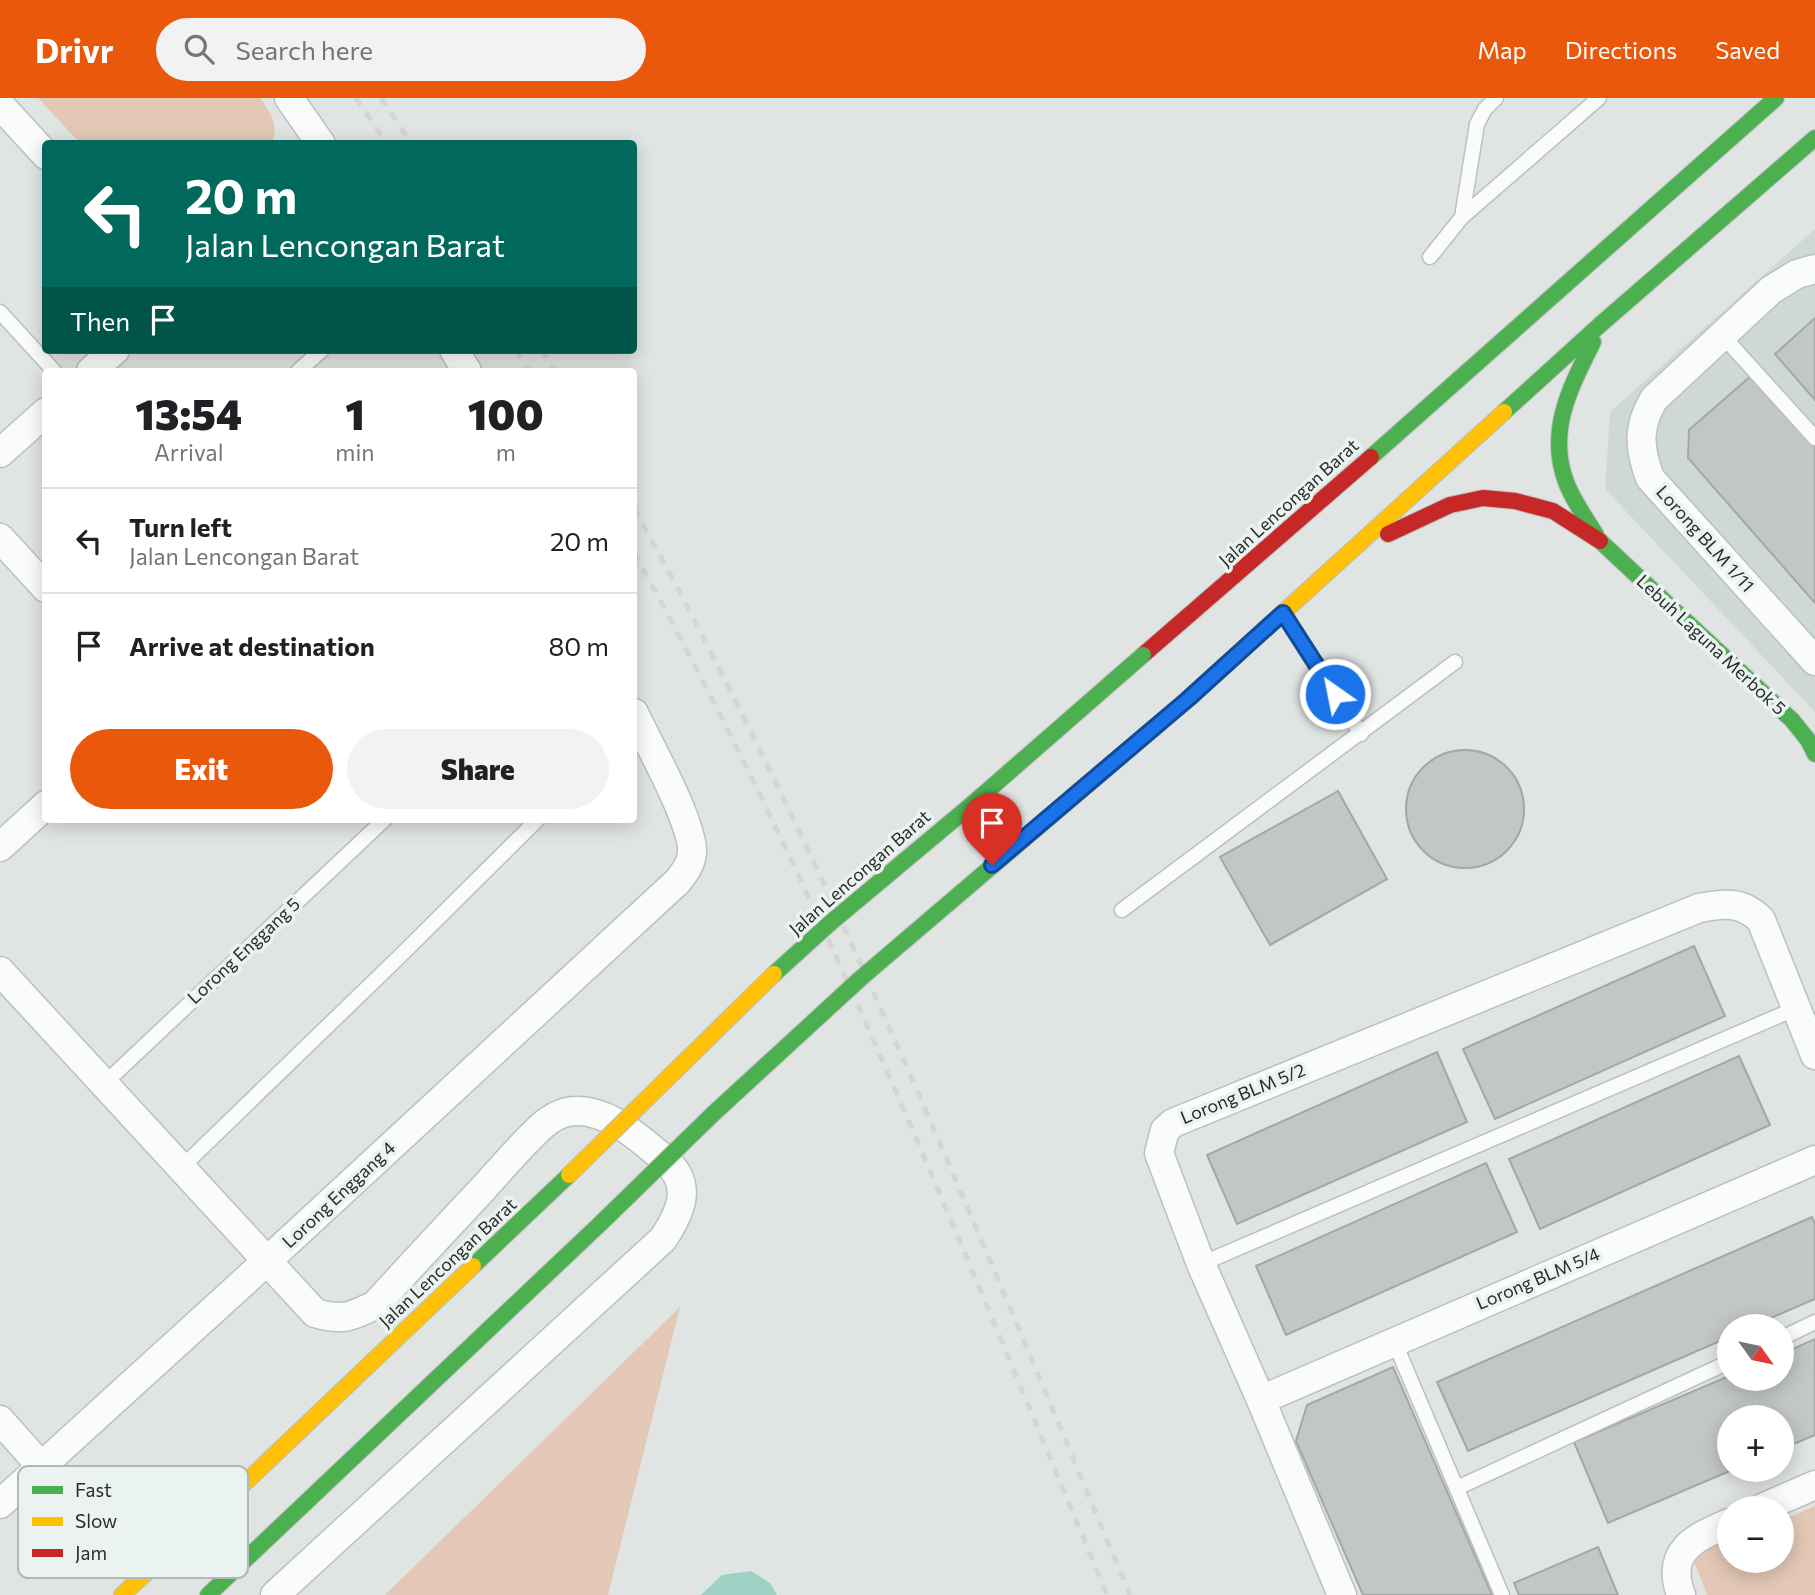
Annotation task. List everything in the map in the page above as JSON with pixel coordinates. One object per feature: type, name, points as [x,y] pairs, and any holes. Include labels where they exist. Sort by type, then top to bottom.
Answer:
[{"type":"main road","name":"Jalan Lencongan Barat","points":[[248,1480],[569,1175],[752,993],[1219,591],[1776,98]]},
{"type":"main road","points":[[1681,182],[1723,122]]},
{"type":"main road","points":[[248,1557],[714,1114],[862,978],[1188,699],[1601,324],[1815,138]]},
{"type":"main road","points":[[1600,541],[1566,484],[1560,465],[1556,433],[1567,393],[1601,324]]},
{"type":"main road","points":[[1352,550],[1450,505],[1483,498],[1514,501],[1553,511],[1600,541]]},
{"type":"main road","name":"Lebuh Laguna Merbok 5","points":[[1600,541],[1792,720],[1815,754]]},
{"type":"main road","name":"Jalan Lencongan Barat","points":[[122,1595],[141,1578]]},
{"type":"main road","points":[[208,1595],[226,1578]]},
{"type":"street","points":[[289,98],[318,140]]},
{"type":"street","points":[[0,105],[42,151]]},
{"type":"street","name":"Lorong BLM 1/11","points":[[1815,269],[1785,280],[1654,399],[1644,415],[1640,439],[1650,478],[1815,661]]},
{"type":"street","points":[[95,368],[111,354]]},
{"type":"street","points":[[0,453],[42,416]]},
{"type":"street","points":[[0,538],[42,584]]},
{"type":"street","name":"Lorong Enggang 4","points":[[0,971],[267,1261],[678,881],[688,868],[692,855],[691,843],[683,816],[646,749],[637,722]]},
{"type":"street","points":[[0,847],[42,809]]},
{"type":"street","name":"Lorong BLM 5/2","points":[[1342,1595],[1201,1264],[1159,1153],[1165,1130],[1173,1123],[1699,908],[1723,904],[1738,905],[1761,920],[1797,1009]]},
{"type":"street","points":[[1797,1009],[1815,1055]]},
{"type":"street","points":[[0,1420],[41,1466],[267,1261],[314,1313],[347,1319],[375,1305],[545,1122],[566,1112],[592,1112],[629,1129],[674,1167],[681,1181],[682,1202],[663,1239],[275,1595]]},
{"type":"street","name":"Lorong BLM 5/4","points":[[1261,1400],[1815,1160]]},
{"type":"street","points":[[1790,1496],[1815,1485]]},
{"type":"street","points":[[0,1504],[18,1487]]},
{"type":"street","points":[[1681,1595],[1677,1585],[1677,1570],[1686,1546],[1695,1538],[1717,1528]]},
{"type":"lane","points":[[1462,217],[1477,124],[1485,109],[1496,98]]},
{"type":"lane","points":[[1430,257],[1462,217],[1599,98]]},
{"type":"lane","points":[[0,312],[51,368]]},
{"type":"lane","points":[[1722,335],[1815,438]]},
{"type":"lane","points":[[301,368],[317,354]]},
{"type":"lane","points":[[1283,613],[1361,734]]},
{"type":"lane","points":[[1122,910],[1455,662]]},
{"type":"lane","name":"Lorong Enggang 5","points":[[104,1084],[381,823]]},
{"type":"lane","points":[[181,1168],[534,823]]},
{"type":"lane","points":[[1201,1264],[1797,1009]]},
{"type":"lane","points":[[1794,1332],[1815,1322]]},
{"type":"lane","points":[[1394,1341],[1502,1595]]},
{"type":"lane","points":[[1457,1488],[1717,1368]]},
{"type":"shaded area","points":[[38,98],[260,98],[273,119],[275,130],[273,140],[77,140]]},
{"type":"shaded area","points":[[1815,229],[1815,712],[1605,489],[1610,412]]},
{"type":"shaded area","points":[[680,1307],[608,1595],[385,1595]]},
{"type":"shaded area","points":[[1815,1506],[1815,1595],[1707,1595],[1692,1556],[1717,1546],[1717,1573],[1794,1573],[1794,1515]]},
{"type":"shaded area","points":[[751,1571],[770,1583],[777,1595],[701,1595],[722,1575]]},
{"type":"building","points":[[1815,318],[1815,400],[1775,354]]},
{"type":"building","points":[[1752,375],[1815,447],[1815,603],[1688,458],[1689,430]]},
{"type":"building","points":[[1465,750],[1488,755],[1507,767],[1519,786],[1524,809],[1519,832],[1507,851],[1488,863],[1465,868],[1442,863],[1423,851],[1411,832],[1406,809],[1411,786],[1423,767],[1442,755]]},
{"type":"building","points":[[1338,791],[1387,879],[1270,945],[1220,857]]},
{"type":"building","points":[[1694,946],[1725,1016],[1495,1119],[1463,1049]]},
{"type":"building","points":[[1437,1052],[1467,1122],[1237,1224],[1207,1155]]},
{"type":"building","points":[[1739,1056],[1770,1125],[1540,1229],[1509,1159]]},
{"type":"building","points":[[1486,1163],[1517,1232],[1286,1335],[1256,1266]]},
{"type":"building","points":[[1812,1217],[1815,1224],[1815,1299],[1780,1314],[1717,1314],[1717,1342],[1468,1451],[1437,1382]]},
{"type":"building","points":[[1815,1339],[1815,1435],[1794,1444],[1794,1405],[1717,1405],[1717,1476],[1608,1523],[1574,1442],[1717,1381],[1717,1391],[1794,1391],[1794,1349]]},
{"type":"building","points":[[1393,1367],[1492,1595],[1363,1595],[1296,1441],[1307,1405]]},
{"type":"building","points":[[1598,1547],[1618,1595],[1519,1595],[1514,1583]]},
{"type":"railway","points":[[356,98],[384,140]]},
{"type":"railway","points":[[381,98],[409,140]]},
{"type":"railway","points":[[518,354],[527,368]]},
{"type":"railway","points":[[544,354],[553,368]]},
{"type":"railway","points":[[637,514],[771,773],[835,908],[956,1181],[1130,1595]]},
{"type":"railway","points":[[637,559],[702,679],[827,936],[942,1198],[1107,1595]]},
{"type":"traffic: fast","points":[[1371,457],[1776,98]]},
{"type":"traffic: fast","points":[[1504,412],[1815,138]]},
{"type":"traffic: fast","points":[[1593,342],[1569,393],[1560,427],[1559,445],[1566,482],[1596,535]]},
{"type":"traffic: fast","points":[[1600,541],[1792,720],[1815,754]]},
{"type":"traffic: fast","points":[[774,974],[1143,655]]},
{"type":"traffic: fast","points":[[601,1223],[714,1113],[861,978],[1188,699]]},
{"type":"traffic: fast","points":[[473,1266],[569,1175]]},
{"type":"traffic: fast","points":[[248,1557],[601,1223]]},
{"type":"traffic: fast","points":[[208,1595],[226,1578]]},
{"type":"traffic: slow","points":[[1188,699],[1504,412]]},
{"type":"traffic: slow","points":[[569,1175],[774,974]]},
{"type":"traffic: slow","points":[[248,1480],[473,1266]]},
{"type":"traffic: slow","points":[[122,1595],[141,1578]]},
{"type":"traffic: jam","points":[[1143,655],[1371,457]]},
{"type":"traffic: jam","points":[[1388,534],[1450,505],[1483,498],[1515,501],[1553,511],[1600,541]]},
{"type":"route","points":[[992,865],[1188,699],[1283,613],[1335,694]]}]
